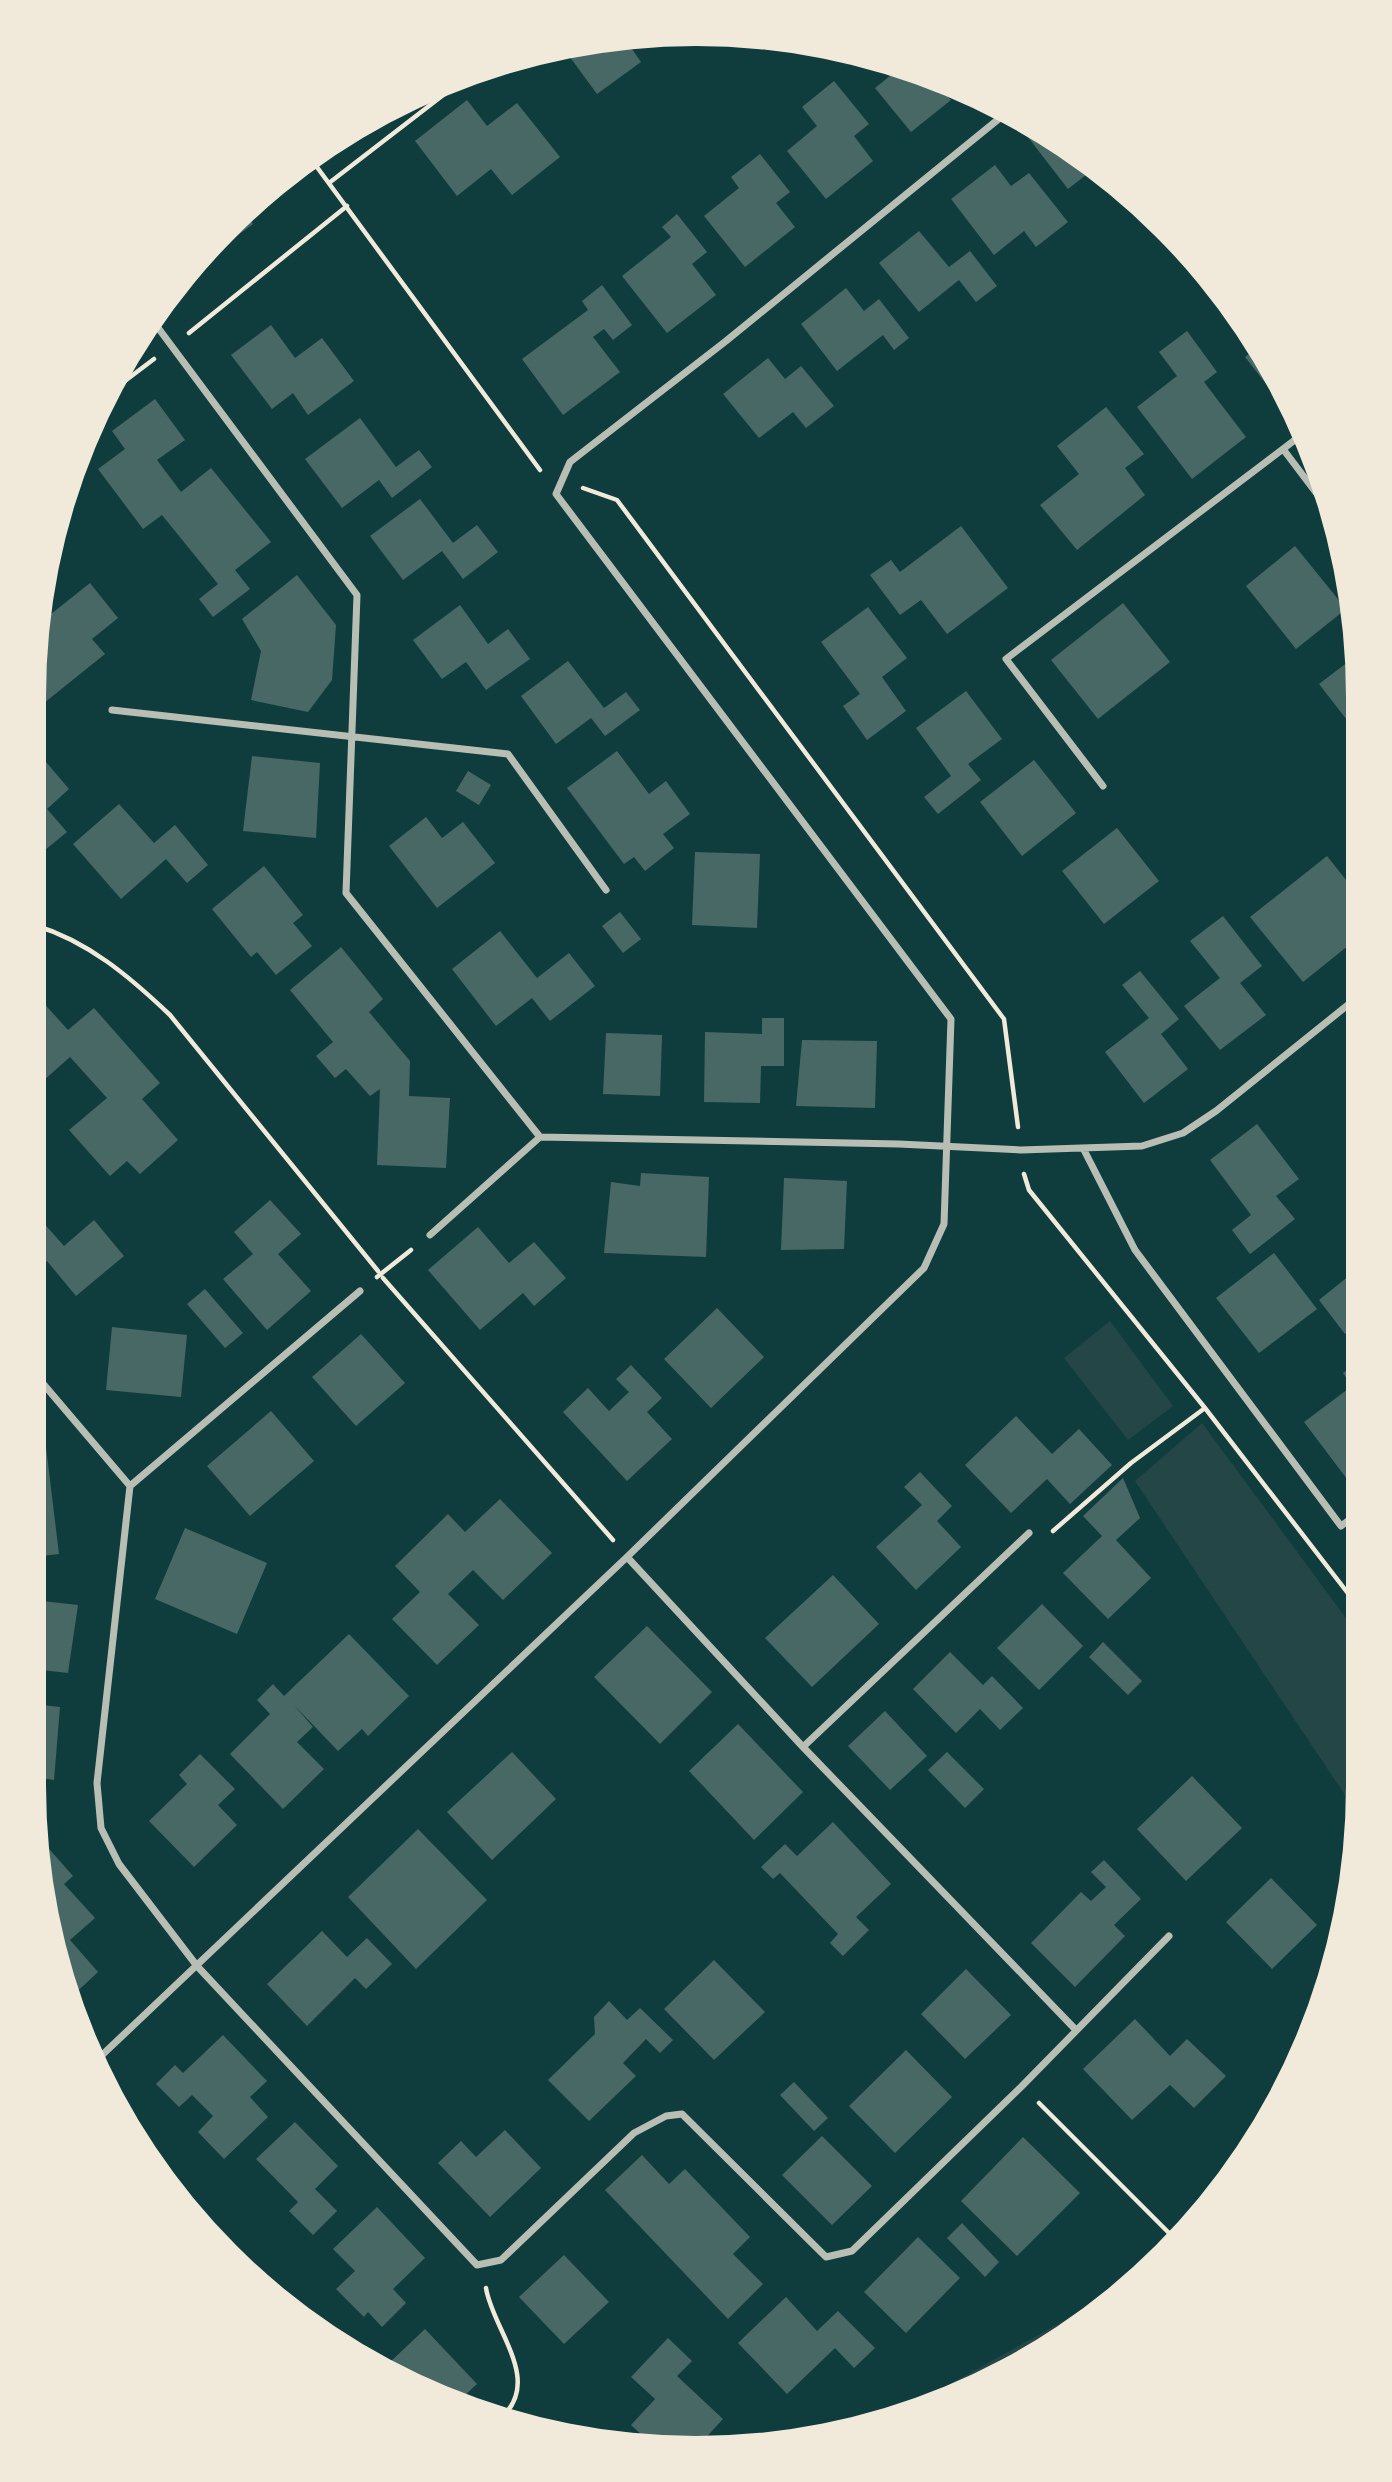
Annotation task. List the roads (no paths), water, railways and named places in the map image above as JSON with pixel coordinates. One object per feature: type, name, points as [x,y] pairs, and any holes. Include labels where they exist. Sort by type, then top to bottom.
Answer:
[{"type":"street","points":[[104,2054],[627,1557],[924,1268],[944,1224],[951,1018],[555,494],[570,462],[726,341],[997,120]]},
{"type":"street","points":[[159,330],[357,596],[346,893],[540,1137]]},
{"type":"street","points":[[1104,786],[1006,659],[1294,441]]},
{"type":"street","points":[[1283,449],[1312,487]]},
{"type":"street","points":[[112,710],[508,754],[606,890]]},
{"type":"street","points":[[430,1235],[540,1137],[1021,1150],[1142,1146],[1183,1133],[1216,1111],[1346,1006]]},
{"type":"street","points":[[1084,1150],[1135,1251],[1341,1526],[1346,1522]]},
{"type":"street","points":[[360,1291],[130,1486],[97,1783],[101,1828],[119,1864],[197,1966],[477,2265],[501,2260],[634,2133],[666,2116],[682,2113],[826,2257],[852,2251],[1022,2086],[1169,1936]]},
{"type":"street","points":[[46,1387],[130,1486]]},
{"type":"street","points":[[803,1747],[1029,1533]]},
{"type":"street","points":[[627,1557],[803,1747],[1075,2029]]}]
